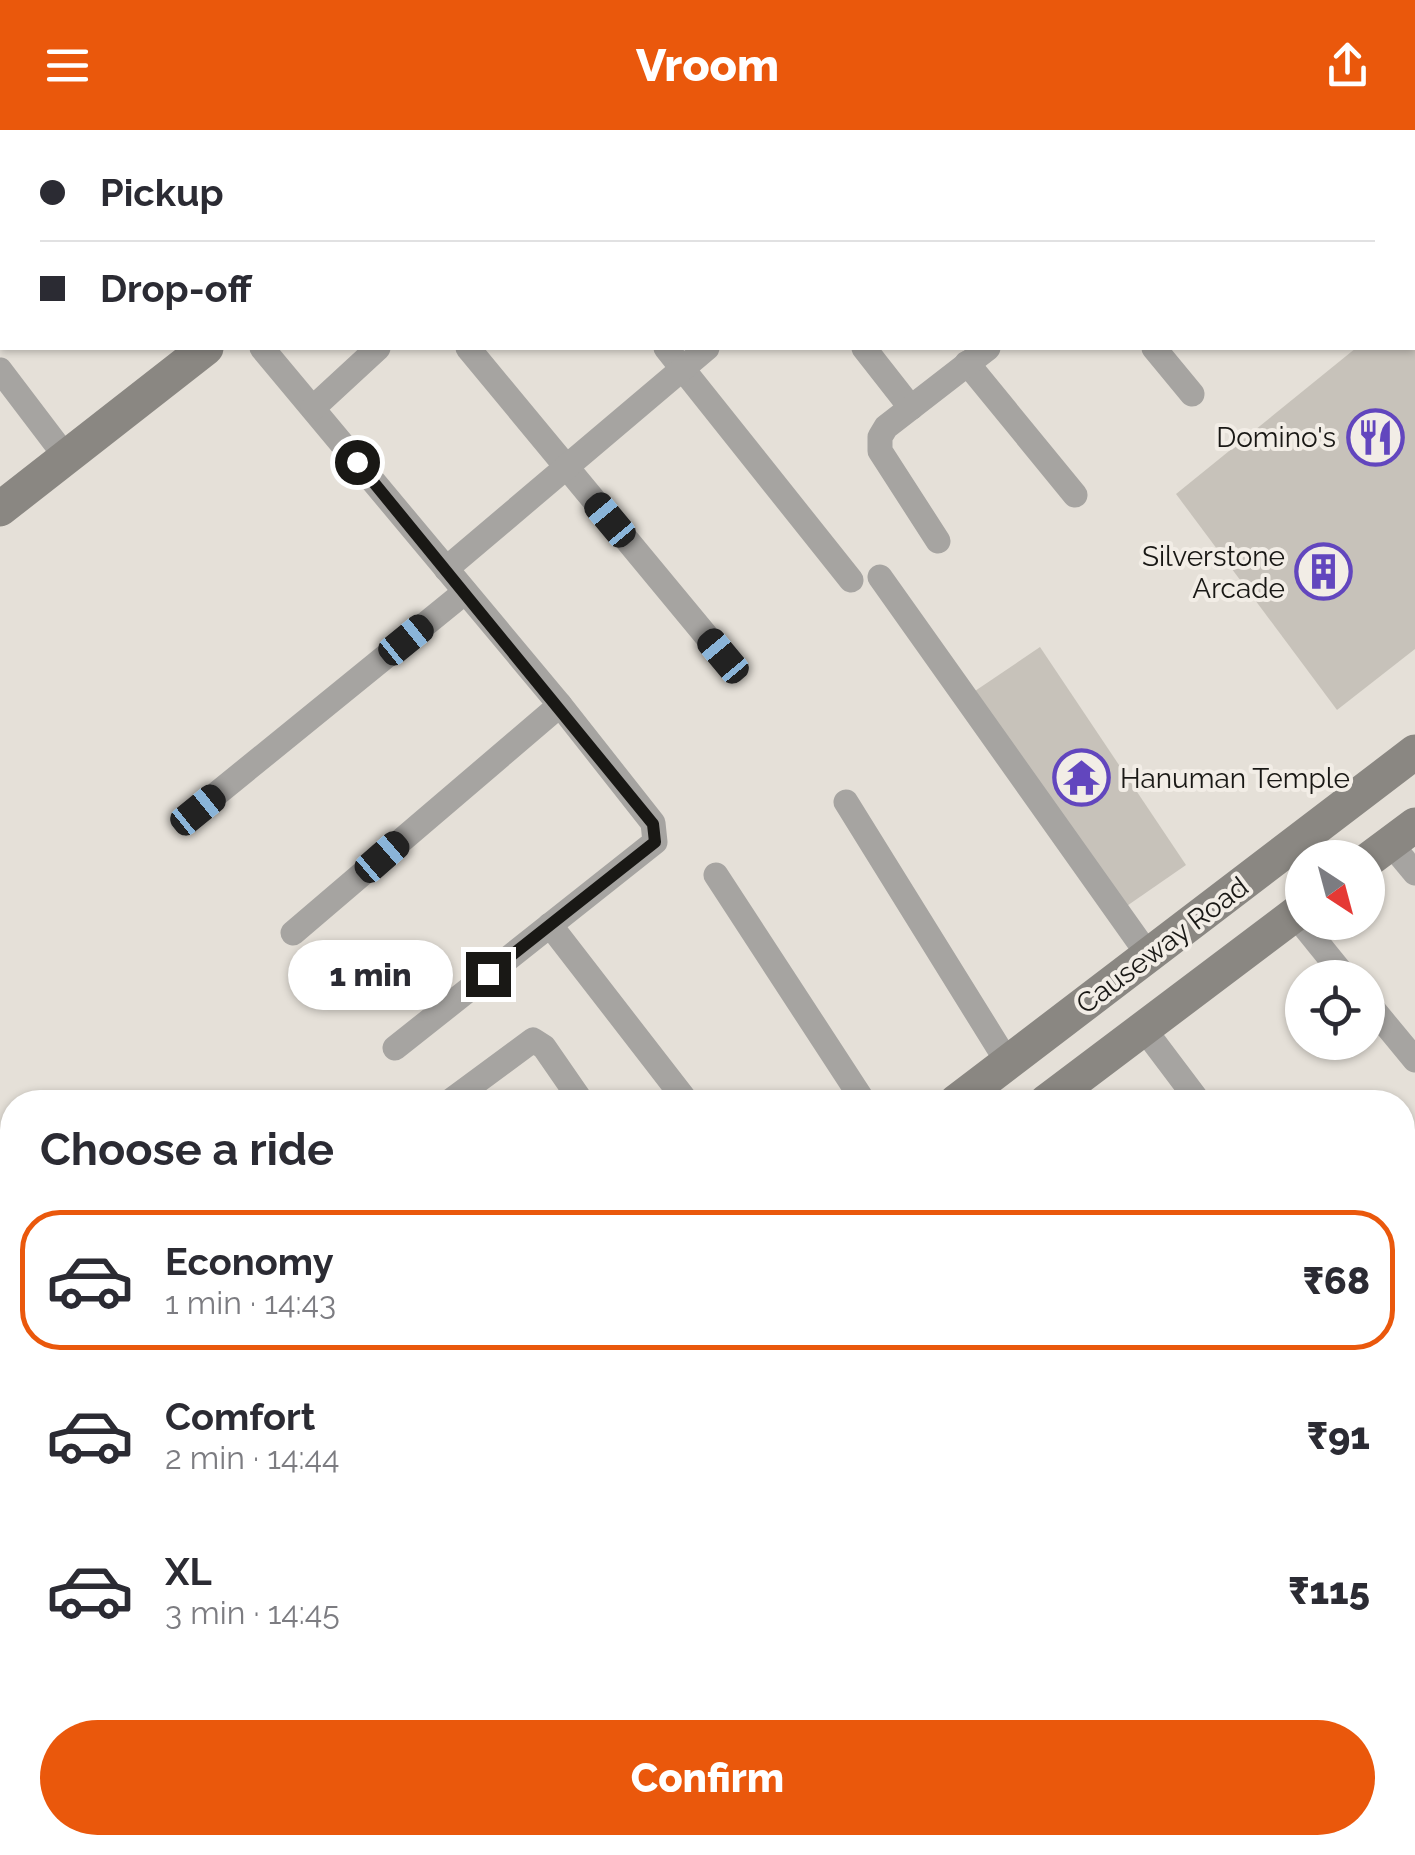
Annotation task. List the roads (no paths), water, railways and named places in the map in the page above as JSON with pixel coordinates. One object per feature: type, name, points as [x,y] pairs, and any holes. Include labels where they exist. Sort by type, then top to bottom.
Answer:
[{"type":"main road","points":[[0,508],[203,350]]},
{"type":"main road","name":"Causeway Road","points":[[972,1090],[1415,752]]},
{"type":"main road","name":"Causeway Road","points":[[1064,1090],[1285,923]]},
{"type":"street","points":[[264,350],[560,705],[653,824],[655,842],[395,1048]]},
{"type":"street","points":[[313,408],[376,350]]},
{"type":"street","points":[[470,350],[723,656]]},
{"type":"street","points":[[446,569],[564,465],[673,358],[700,350]]},
{"type":"street","points":[[866,350],[911,408]]},
{"type":"street","points":[[1156,350],[1192,394]]},
{"type":"street","points":[[938,542],[880,451],[880,437],[886,427],[978,355],[1075,494]]},
{"type":"street","points":[[673,358],[851,580]]},
{"type":"street","points":[[0,370],[66,457]]},
{"type":"street","points":[[880,577],[1149,956]]},
{"type":"street","points":[[198,810],[465,592]]},
{"type":"street","points":[[293,933],[560,705]]},
{"type":"street","points":[[846,802],[1008,1063]]},
{"type":"street","points":[[1391,843],[1415,874]]},
{"type":"street","points":[[716,875],[856,1090]]},
{"type":"street","points":[[550,925],[678,1090]]},
{"type":"street","points":[[1385,1024],[1415,1060]]},
{"type":"street","points":[[1144,1029],[1188,1090]]},
{"type":"street","points":[[465,1090],[534,1040],[544,1047],[574,1090]]},
{"type":"place","name":"Domino's","points":[[1375,437]]},
{"type":"place","name":"Silverstone Arcade","points":[[1324,572]]},
{"type":"place","name":"Hanuman Temple","points":[[1081,778]]}]
